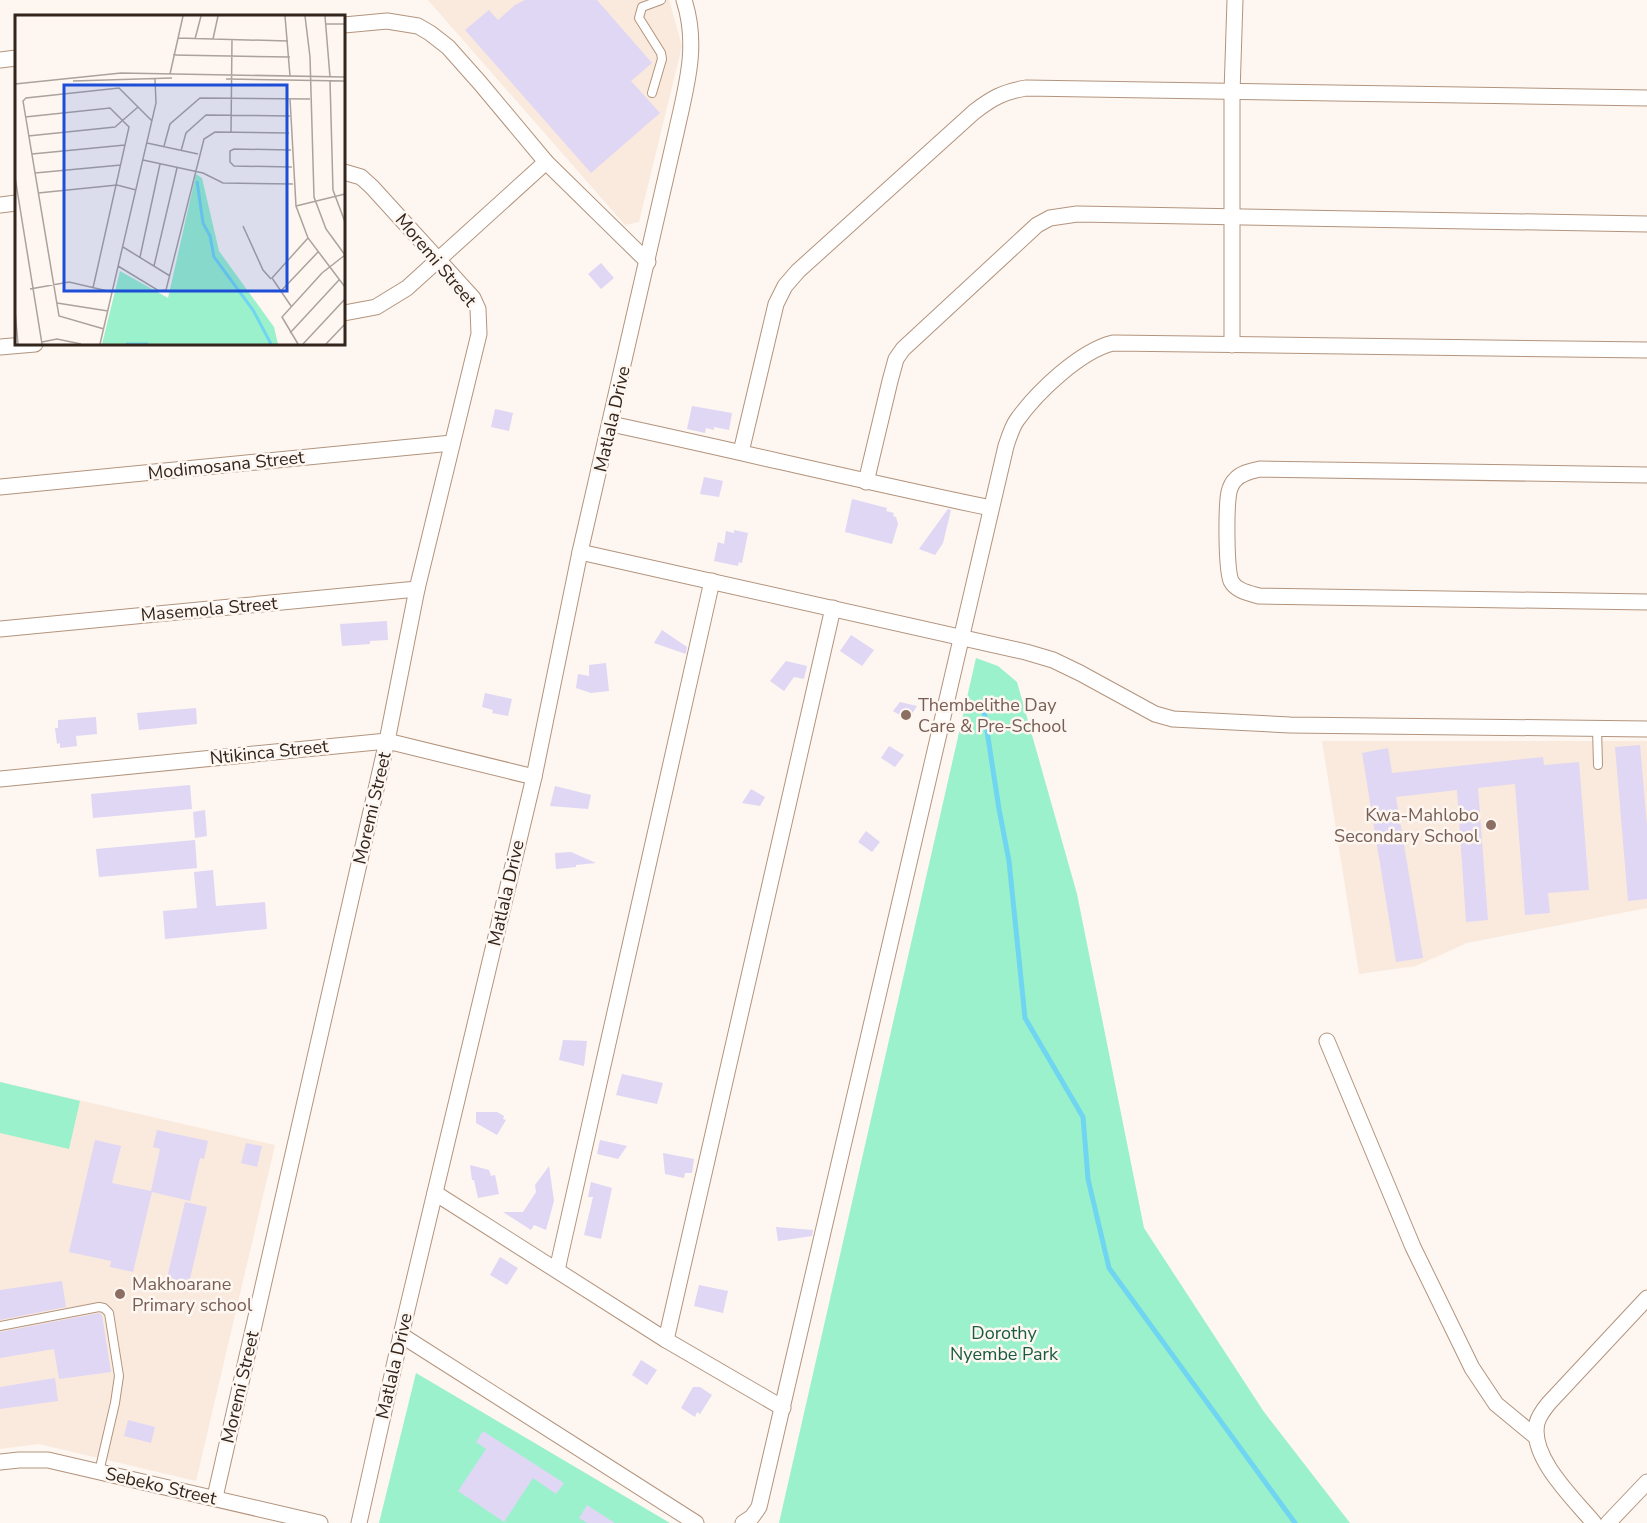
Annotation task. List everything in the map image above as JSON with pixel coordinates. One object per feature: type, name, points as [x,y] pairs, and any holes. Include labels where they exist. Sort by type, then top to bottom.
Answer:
[{"type":"street","name":"Matlala Drive","points":[[359,1523],[401,1335],[534,777],[580,552],[648,262],[690,64],[691,28],[684,0]]},
{"type":"street","points":[[1232,345],[1232,93],[1235,0]]},
{"type":"street","points":[[345,25],[387,21],[418,26],[448,47],[546,162],[648,262]]},
{"type":"street","points":[[0,60],[15,58]]},
{"type":"street","points":[[741,452],[776,304],[785,286],[798,271],[965,120],[993,98],[1008,91],[1026,88],[1647,98]]},
{"type":"street","points":[[345,313],[376,307],[389,300],[437,261],[546,162]]},
{"type":"street","name":"Moremi Street","points":[[215,1497],[387,741],[417,588],[479,334],[478,309],[473,298],[372,187],[360,177],[345,172]]},
{"type":"street","points":[[0,205],[15,203]]},
{"type":"street","points":[[866,482],[896,359],[903,349],[1037,225],[1050,218],[1077,214],[1647,224]]},
{"type":"street","points":[[743,1523],[752,1518],[759,1507],[960,638],[1006,446],[1015,422],[1033,400],[1087,353],[1100,346],[1113,343],[1647,350]]},
{"type":"street","points":[[0,347],[23,345]]},
{"type":"street","points":[[610,424],[991,508]]},
{"type":"street","name":"Modimosana Street","points":[[0,487],[452,443]]},
{"type":"street","points":[[1647,475],[1260,469],[1246,472],[1236,478],[1229,489],[1227,502],[1228,566],[1231,580],[1237,588],[1246,593],[1275,597],[1647,602]]},
{"type":"street","points":[[580,552],[1026,652],[1053,660],[1155,714],[1173,719],[1290,725],[1647,729]]},
{"type":"street","points":[[557,1270],[712,582]]},
{"type":"street","name":"Masemola Street","points":[[0,629],[417,588]]},
{"type":"street","points":[[666,1340],[833,608]]},
{"type":"street","name":"Ntikinca Street","points":[[0,778],[387,741],[534,777]]},
{"type":"street","points":[[1327,1041],[1413,1246],[1472,1368],[1496,1404],[1536,1437]]},
{"type":"street","points":[[435,1194],[666,1340],[783,1408]]},
{"type":"street","points":[[1594,1523],[1540,1454],[1536,1437],[1537,1424],[1540,1414],[1549,1403],[1647,1298]]},
{"type":"street","points":[[401,1335],[696,1523]]},
{"type":"street","name":"Sebeko Street","points":[[0,1462],[48,1460],[320,1523]]},
{"type":"street","points":[[1608,1523],[1647,1482]]},
{"type":"lane","points":[[652,93],[662,59],[661,53],[639,18],[642,7],[661,0]]},
{"type":"lane","points":[[1597,728],[1598,765]]},
{"type":"lane","points":[[0,1326],[99,1307],[109,1312],[119,1376],[99,1472]]},
{"type":"shaded area","points":[[428,0],[669,0],[682,46],[639,222],[625,225]]},
{"type":"shaded area","name":"Kwa-Mahlobo Secondary School","points":[[1322,741],[1647,741],[1647,908],[1467,943],[1416,966],[1359,974]]},
{"type":"shaded area","name":"Makhoarane Primary school","points":[[0,1082],[275,1145],[196,1481],[39,1444],[0,1449]]},
{"type":"green space","name":"Dorothy Nyembe Park","points":[[976,658],[998,666],[1017,682],[1077,894],[1144,1228],[1264,1412],[1350,1523],[779,1523]]},
{"type":"green space","points":[[0,1082],[80,1101],[69,1149],[0,1133]]},
{"type":"green space","points":[[416,1373],[670,1523],[379,1523]]},
{"type":"building","points":[[525,0],[597,0],[652,63],[631,81],[660,113],[591,173],[465,30],[489,10],[498,20],[515,5]]},
{"type":"building","points":[[601,263],[614,278],[601,289],[588,274]]},
{"type":"building","points":[[692,406],[732,413],[729,430],[706,428],[705,433],[687,429]]},
{"type":"building","points":[[495,409],[513,413],[509,431],[491,427]]},
{"type":"building","points":[[704,477],[723,481],[719,497],[700,494]]},
{"type":"building","points":[[852,499],[887,508],[886,511],[894,513],[893,516],[896,517],[898,524],[892,544],[845,532]]},
{"type":"building","points":[[948,509],[951,510],[943,543],[935,555],[919,549]]},
{"type":"building","points":[[734,530],[748,533],[742,563],[739,562],[738,566],[714,561],[718,542],[724,544],[726,531],[734,533]]},
{"type":"building","points":[[387,621],[388,640],[342,646],[340,624]]},
{"type":"building","points":[[662,630],[687,647],[686,654],[654,643]]},
{"type":"building","points":[[851,635],[874,650],[862,666],[840,651]]},
{"type":"building","points":[[786,661],[807,666],[804,679],[794,677],[784,691],[770,681]]},
{"type":"building","points":[[606,663],[609,691],[591,693],[576,688],[578,674],[589,676],[589,665]]},
{"type":"building","points":[[485,693],[512,699],[508,716],[492,713],[493,710],[482,707]]},
{"type":"building","name":"Thembelithe Day Care & Pre-School","points":[[900,702],[917,706],[908,720],[893,711]]},
{"type":"building","points":[[196,708],[197,724],[139,730],[137,713]]},
{"type":"building","points":[[96,717],[97,734],[76,736],[77,746],[60,748],[60,743],[57,744],[55,728],[58,728],[58,720]]},
{"type":"building","points":[[1640,745],[1647,826],[1647,899],[1628,901],[1615,747]]},
{"type":"building","points":[[889,746],[904,755],[895,767],[881,758]]},
{"type":"building","points":[[1388,748],[1392,773],[1543,757],[1544,765],[1579,762],[1589,890],[1548,893],[1550,913],[1525,915],[1515,784],[1478,788],[1488,920],[1466,922],[1457,790],[1396,797],[1423,958],[1396,962],[1362,753]]},
{"type":"building","points":[[190,785],[192,809],[93,818],[91,794]]},
{"type":"building","points":[[555,786],[591,795],[588,809],[550,806]]},
{"type":"building","points":[[751,789],[765,797],[760,806],[742,803]]},
{"type":"building","points":[[205,810],[207,836],[195,838],[193,812]]},
{"type":"building","points":[[866,831],[880,842],[872,852],[858,842]]},
{"type":"building","points":[[195,840],[197,868],[99,877],[96,849]]},
{"type":"building","points":[[571,852],[596,863],[556,869],[555,853]]},
{"type":"building","points":[[213,870],[216,906],[265,902],[267,929],[165,939],[163,911],[197,908],[194,872]]},
{"type":"building","points":[[563,1040],[587,1041],[584,1066],[559,1060]]},
{"type":"building","points":[[622,1074],[663,1083],[657,1104],[616,1095]]},
{"type":"building","points":[[476,1112],[497,1112],[504,1116],[503,1119],[506,1120],[497,1135],[476,1123]]},
{"type":"building","points":[[157,1130],[208,1141],[204,1159],[200,1158],[190,1201],[152,1192],[133,1272],[110,1267],[111,1261],[69,1252],[95,1140],[121,1146],[112,1183],[151,1191],[160,1149],[153,1147]]},
{"type":"building","points":[[600,1140],[627,1146],[618,1159],[597,1154]]},
{"type":"building","points":[[246,1143],[262,1146],[257,1167],[241,1163]]},
{"type":"building","points":[[663,1153],[694,1159],[692,1173],[685,1173],[684,1178],[665,1174]]},
{"type":"building","points":[[470,1165],[489,1170],[491,1176],[495,1175],[499,1194],[478,1198]]},
{"type":"building","points":[[549,1166],[554,1201],[546,1230],[534,1225],[531,1230],[503,1212],[523,1212],[536,1192],[535,1185]]},
{"type":"building","points":[[591,1182],[612,1188],[601,1239],[584,1235],[593,1197],[588,1197]]},
{"type":"building","points":[[185,1202],[207,1207],[189,1283],[167,1278]]},
{"type":"building","points":[[776,1227],[813,1230],[812,1236],[778,1241]]},
{"type":"building","points":[[500,1257],[518,1268],[507,1285],[490,1275]]},
{"type":"building","points":[[62,1281],[66,1307],[0,1320],[0,1290]]},
{"type":"building","points":[[699,1285],[728,1291],[723,1313],[694,1306]]},
{"type":"building","points":[[99,1313],[102,1315],[111,1372],[59,1379],[54,1349],[0,1358],[0,1332]]},
{"type":"building","points":[[641,1360],[657,1370],[647,1385],[632,1375]]},
{"type":"building","points":[[55,1378],[58,1401],[0,1409],[0,1387]]},
{"type":"building","points":[[693,1387],[700,1387],[712,1395],[700,1414],[697,1412],[695,1417],[681,1408]]},
{"type":"building","points":[[128,1420],[155,1427],[151,1443],[124,1436]]},
{"type":"building","points":[[483,1431],[564,1483],[556,1494],[533,1478],[504,1522],[458,1491],[486,1449],[476,1442]]},
{"type":"building","points":[[587,1505],[615,1523],[587,1523],[579,1518]]},
{"type":"waterway","points":[[983,705],[1009,861],[1025,1018],[1083,1117],[1088,1179],[1109,1268],[1295,1523]]},
{"type":"place","name":"Thembelithe Day Care & Pre-School","points":[[906,715]]},
{"type":"place","name":"Kwa-Mahlobo Secondary School","points":[[1491,825]]},
{"type":"place","name":"Makhoarane Primary school","points":[[120,1294]]}]
